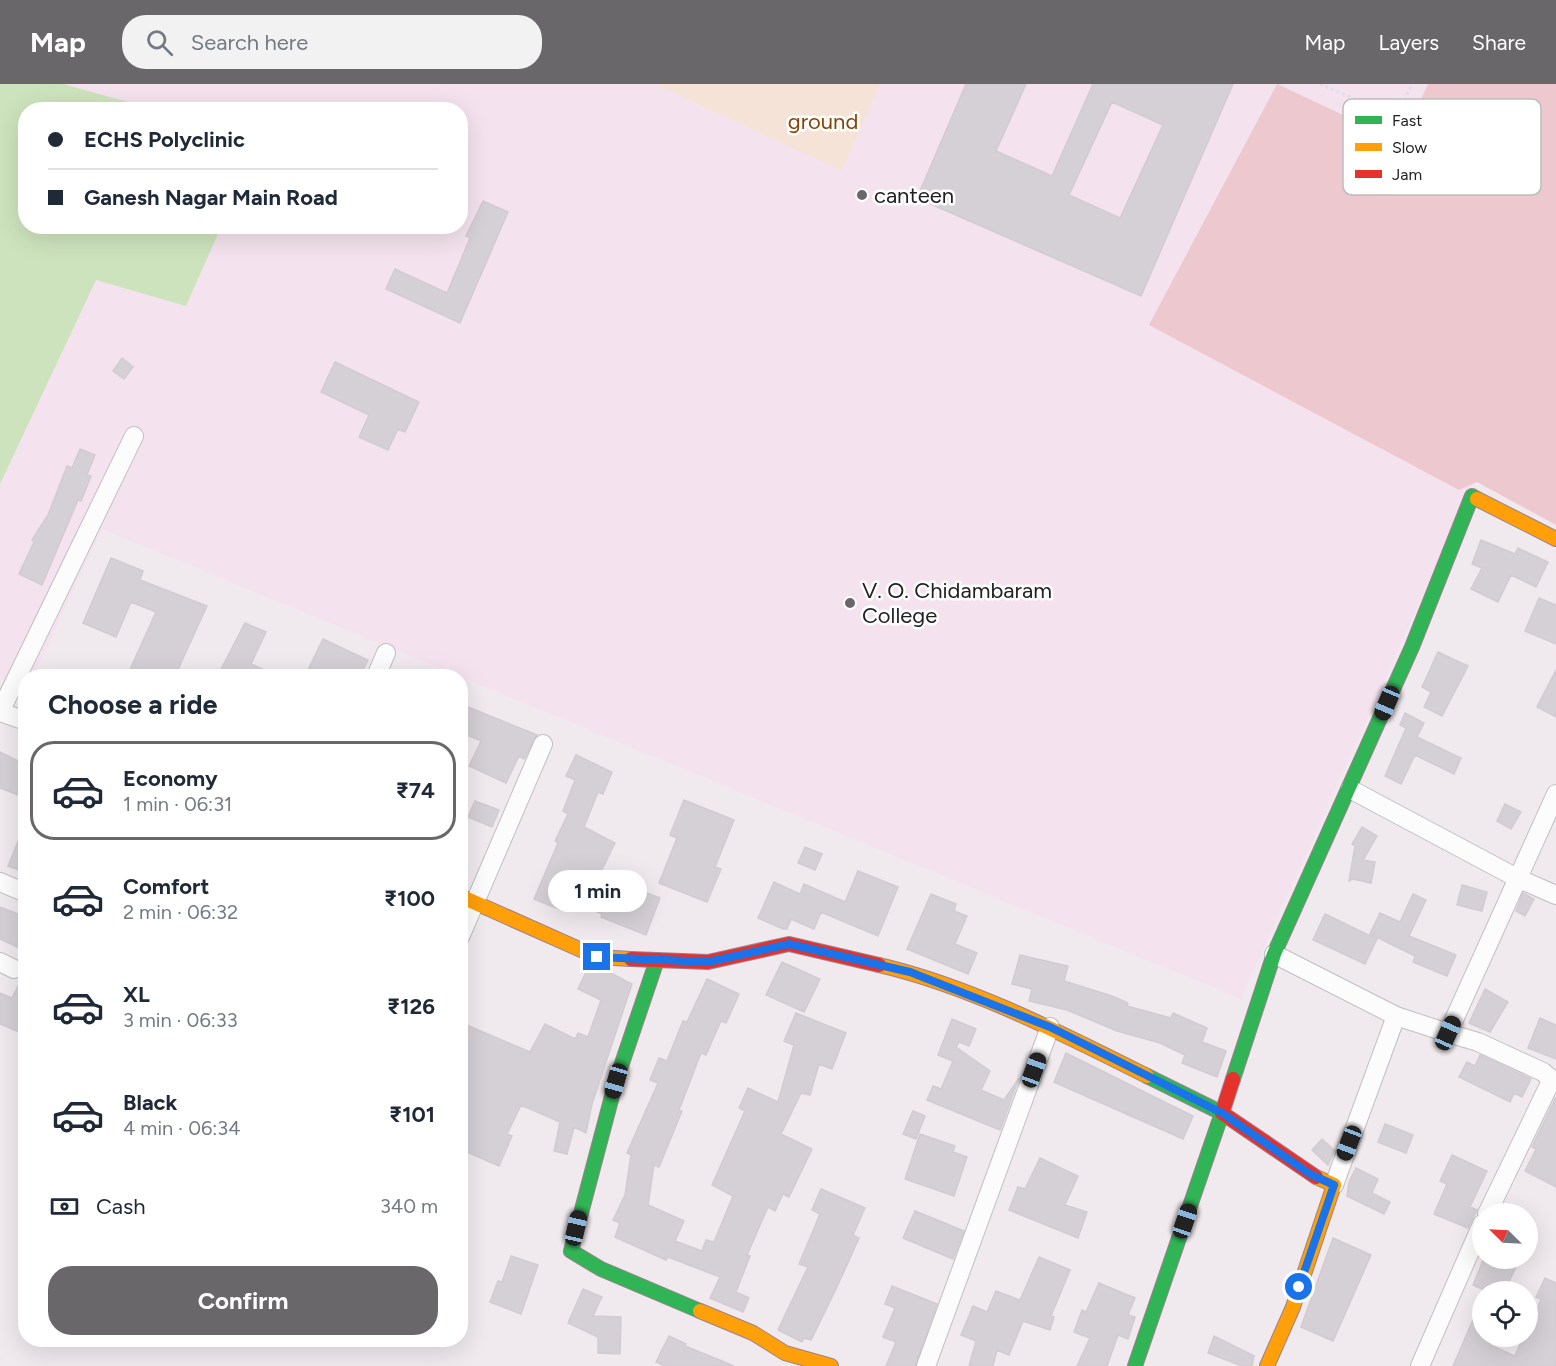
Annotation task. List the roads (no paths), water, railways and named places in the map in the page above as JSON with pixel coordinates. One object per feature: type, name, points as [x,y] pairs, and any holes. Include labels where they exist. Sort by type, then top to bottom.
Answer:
[{"type":"street","points":[[21,669],[134,436]]},
{"type":"street","points":[[1135,1366],[1274,954],[1412,647],[1472,496],[1556,539]]},
{"type":"street","points":[[379,669],[386,653]]},
{"type":"street","points":[[18,675],[0,712],[18,718]]},
{"type":"street","points":[[543,744],[468,900],[597,957],[708,962],[789,944],[910,972],[1050,1027],[1222,1113],[1310,1174],[1334,1185]]},
{"type":"street","points":[[1350,789],[1516,878],[1556,895]]},
{"type":"street","points":[[1448,1033],[1516,878],[1556,794]]},
{"type":"street","points":[[0,882],[18,890]]},
{"type":"street","points":[[1274,954],[1396,1016],[1478,1042],[1544,1072],[1554,1082],[1493,1203]]},
{"type":"street","points":[[657,960],[616,1081],[571,1251],[574,1255],[601,1269],[753,1333],[785,1353],[831,1366]]},
{"type":"street","points":[[1268,1366],[1293,1307],[1334,1185],[1396,1016]]},
{"type":"street","points":[[926,1366],[1050,1027]]},
{"type":"street","points":[[1420,1366],[1472,1247]]},
{"type":"place","name":"canteen","points":[[862,195]]},
{"type":"place","name":"V. O. Chidambaram College","points":[[850,603]]},
{"type":"park label","name":"ground","points":[[823,121]]}]
